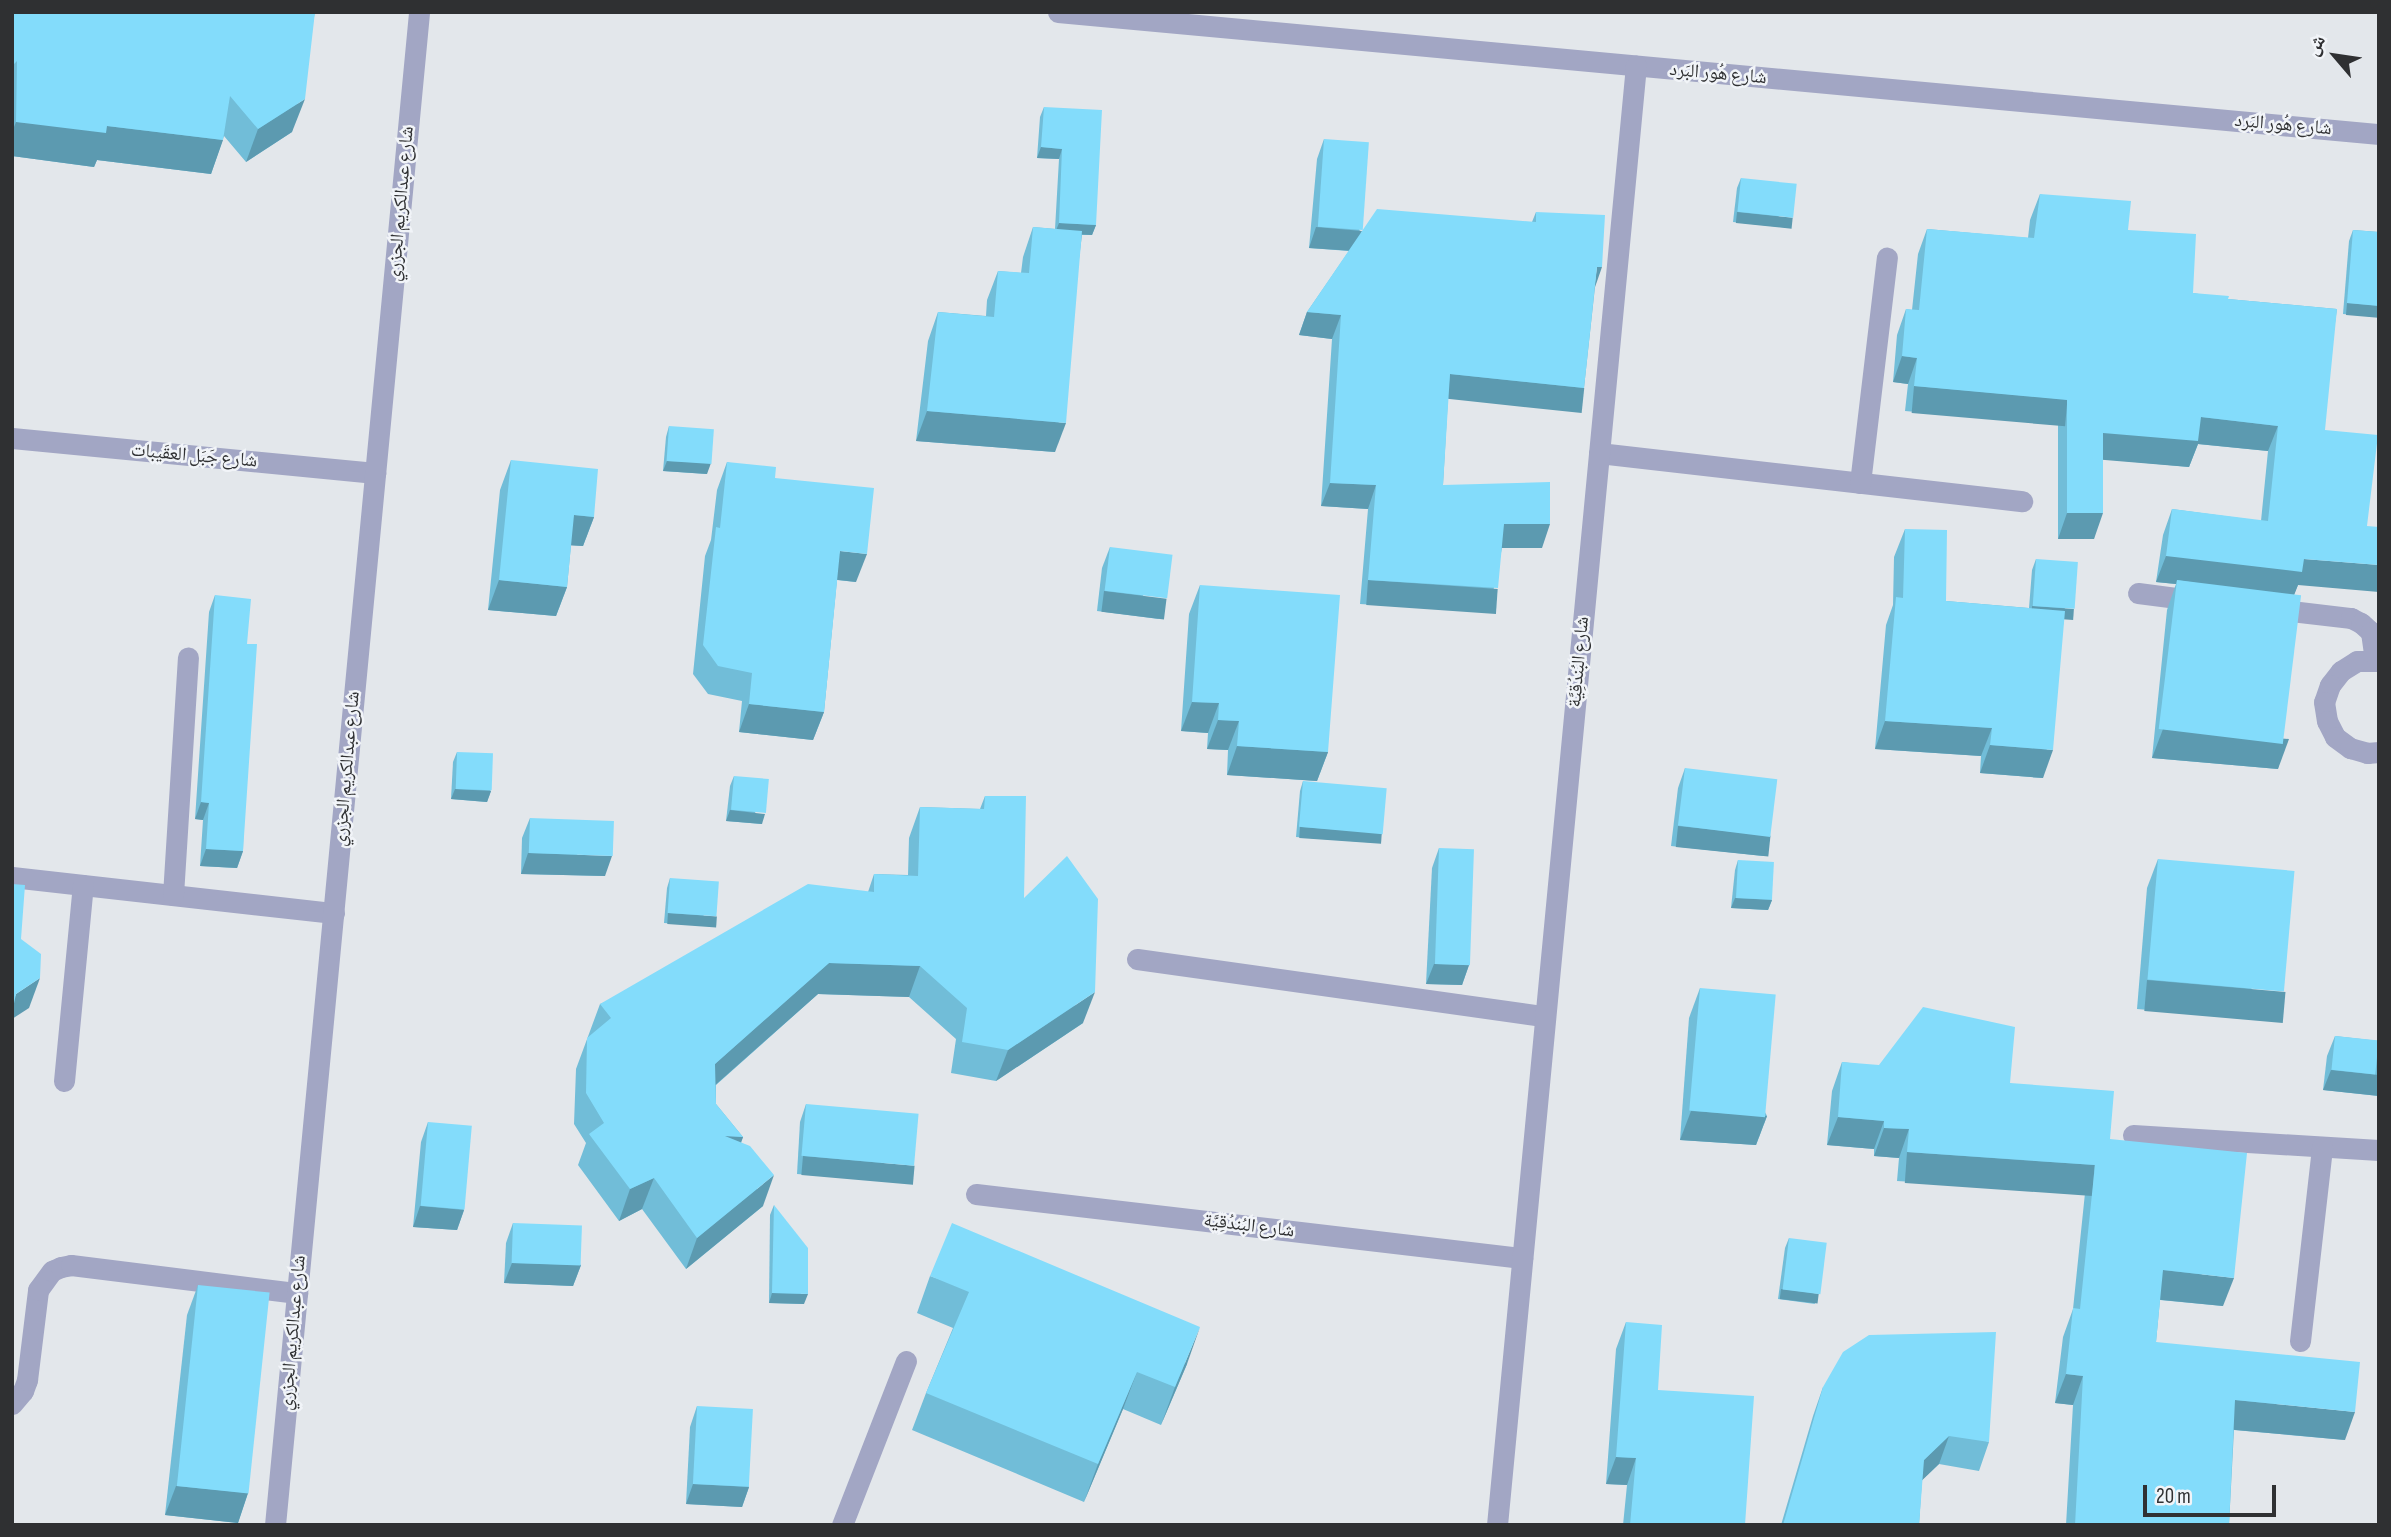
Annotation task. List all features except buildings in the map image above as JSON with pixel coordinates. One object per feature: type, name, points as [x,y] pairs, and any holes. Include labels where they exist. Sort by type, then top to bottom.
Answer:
[{"type":"street","name":"شارع عبدالكريم الجزري","points":[[275,1525],[419,12]]},
{"type":"street","name":"شارع هُور البَرد","points":[[1058,12],[2379,134]]},
{"type":"street","name":"شارع البُندُقِيَّة","points":[[1496,1525],[1636,66]]},
{"type":"street","points":[[1860,482],[1887,258]]},
{"type":"street","name":"شارع جَبَل العقَيبات","points":[[12,438],[375,473]]},
{"type":"street","points":[[1599,453],[2022,501]]},
{"type":"street","points":[[2138,593],[2218,603]]},
{"type":"street","points":[[2258,607],[2351,618],[2371,632],[2377,660],[2357,661],[2341,671],[2330,685],[2324,702],[2327,721],[2335,737],[2350,748],[2367,753],[2379,752]]},
{"type":"street","points":[[173,895],[188,657]]},
{"type":"street","points":[[12,877],[334,913]]},
{"type":"street","points":[[64,1080],[83,885]]},
{"type":"street","points":[[1137,959],[1545,1016]]},
{"type":"street","points":[[2133,1135],[2379,1150]]},
{"type":"street","points":[[2300,1341],[2322,1147]]},
{"type":"street","name":"شارع البُندُقِيَّة","points":[[976,1194],[1522,1258]]},
{"type":"street","points":[[12,1404],[23,1391],[27,1380],[38,1290],[52,1271],[61,1267],[71,1265],[297,1293]]},
{"type":"street","points":[[842,1525],[906,1361]]}]
